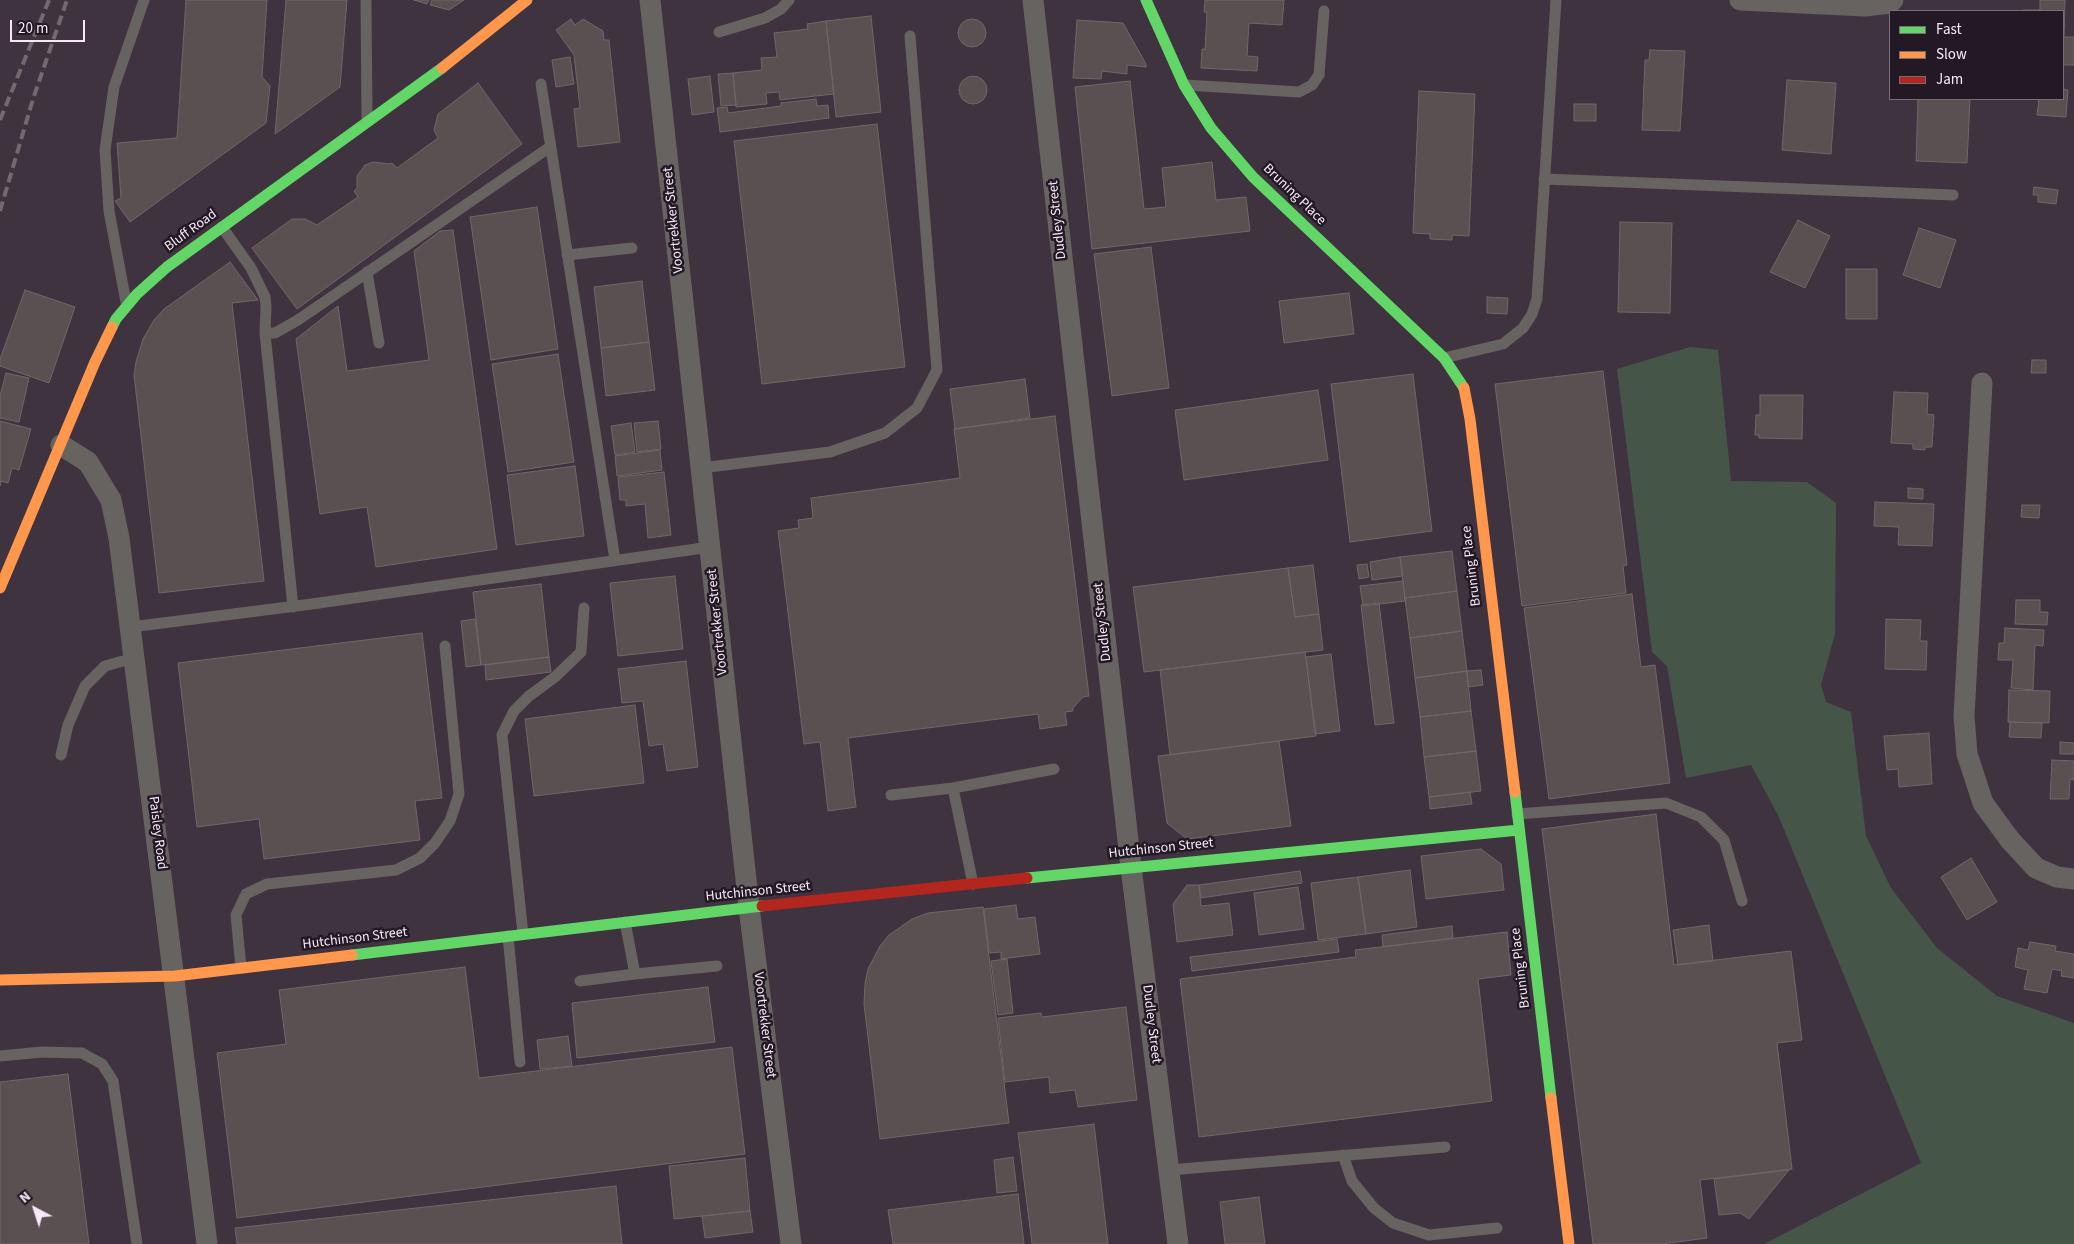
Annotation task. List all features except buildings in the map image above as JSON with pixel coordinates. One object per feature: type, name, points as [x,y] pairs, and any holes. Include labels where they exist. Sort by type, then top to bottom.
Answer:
[{"type":"street","name":"Bluff Road","points":[[0,588],[95,362],[116,319],[136,294],[167,267],[463,53],[527,0]]},
{"type":"street","name":"Voortrekker Street","points":[[650,0],[749,908],[791,1244]]},
{"type":"street","name":"Dudley Street","points":[[1033,0],[1131,867],[1178,1244]]},
{"type":"street","name":"Bruning Place","points":[[1146,0],[1184,85],[1211,128],[1253,177],[1444,358],[1464,387],[1470,419],[1569,1244]]},
{"type":"street","points":[[1740,0],[1865,6],[1890,3],[1893,0]]},
{"type":"street","points":[[1982,383],[1964,716],[1967,754],[1983,804],[2010,840],[2036,868],[2056,877],[2074,879]]},
{"type":"street","name":"Paisley Road","points":[[61,445],[88,462],[111,500],[119,538],[207,1244]]},
{"type":"street","name":"Hutchinson Street","points":[[0,980],[175,976],[749,908],[1131,867],[1519,830]]},
{"type":"lane","points":[[127,306],[109,211],[105,150],[114,87],[144,0]]},
{"type":"lane","points":[[366,0],[367,123]]},
{"type":"lane","points":[[719,32],[765,18],[781,10],[790,0]]},
{"type":"lane","points":[[1444,358],[1503,344],[1523,328],[1532,314],[1537,299],[1556,0]]},
{"type":"lane","points":[[1184,85],[1299,92],[1312,85],[1319,75],[1324,11]]},
{"type":"lane","points":[[702,468],[830,452],[885,433],[918,408],[937,370],[910,36]]},
{"type":"lane","points":[[541,84],[615,560]]},
{"type":"lane","points":[[265,333],[275,333],[284,329],[550,147]]},
{"type":"lane","points":[[1544,179],[1953,195]]},
{"type":"lane","points":[[222,227],[251,268],[265,297],[265,333],[293,607]]},
{"type":"lane","points":[[567,256],[632,248]]},
{"type":"lane","points":[[367,272],[379,343]]},
{"type":"lane","points":[[131,627],[293,607],[710,546]]},
{"type":"lane","points":[[524,934],[502,735],[514,710],[529,696],[556,677],[581,652],[584,608]]},
{"type":"lane","points":[[241,968],[236,915],[246,894],[268,884],[396,870],[420,858],[435,844],[450,822],[459,794],[445,646]]},
{"type":"lane","points":[[61,755],[68,725],[84,686],[105,666],[134,658]]},
{"type":"lane","points":[[891,795],[953,788],[1054,769]]},
{"type":"lane","points":[[953,788],[973,884]]},
{"type":"lane","points":[[1517,814],[1666,803],[1701,817],[1724,840],[1742,901]]},
{"type":"lane","points":[[625,922],[635,974]]},
{"type":"lane","points":[[508,936],[520,1062]]},
{"type":"lane","points":[[580,980],[716,966]]},
{"type":"lane","points":[[0,1056],[42,1052],[82,1054],[102,1064],[113,1081],[137,1244]]},
{"type":"lane","points":[[1169,1170],[1445,1147]]},
{"type":"lane","points":[[1342,1155],[1352,1181],[1374,1208],[1393,1223],[1430,1235],[1497,1228]]},
{"type":"green space","points":[[1690,347],[1718,350],[1731,481],[1807,482],[1836,503],[1835,634],[1821,685],[1826,702],[1851,712],[1866,836],[1891,888],[1937,948],[1997,996],[2074,1023],[2074,1244],[1764,1244],[1921,1163],[1778,815],[1751,765],[1686,778],[1667,666],[1652,652],[1617,369]]},
{"type":"railway","points":[[0,120],[49,0]]},
{"type":"railway","points":[[0,211],[33,99],[67,0]]},
{"type":"traffic: fast","points":[[1146,0],[1184,85],[1211,128],[1253,177],[1444,358],[1464,388]]},
{"type":"traffic: fast","points":[[112,327],[116,319],[137,294],[167,267],[442,68]]},
{"type":"traffic: fast","points":[[1515,792],[1551,1098]]},
{"type":"traffic: fast","points":[[1027,878],[1519,830]]},
{"type":"traffic: fast","points":[[352,955],[762,906]]},
{"type":"traffic: slow","points":[[442,68],[527,0]]},
{"type":"traffic: slow","points":[[0,588],[95,362],[112,327]]},
{"type":"traffic: slow","points":[[1464,388],[1470,419],[1515,792]]},
{"type":"traffic: slow","points":[[0,980],[175,976],[352,955]]},
{"type":"traffic: slow","points":[[1551,1098],[1569,1244]]},
{"type":"traffic: jam","points":[[762,906],[1027,878]]}]
